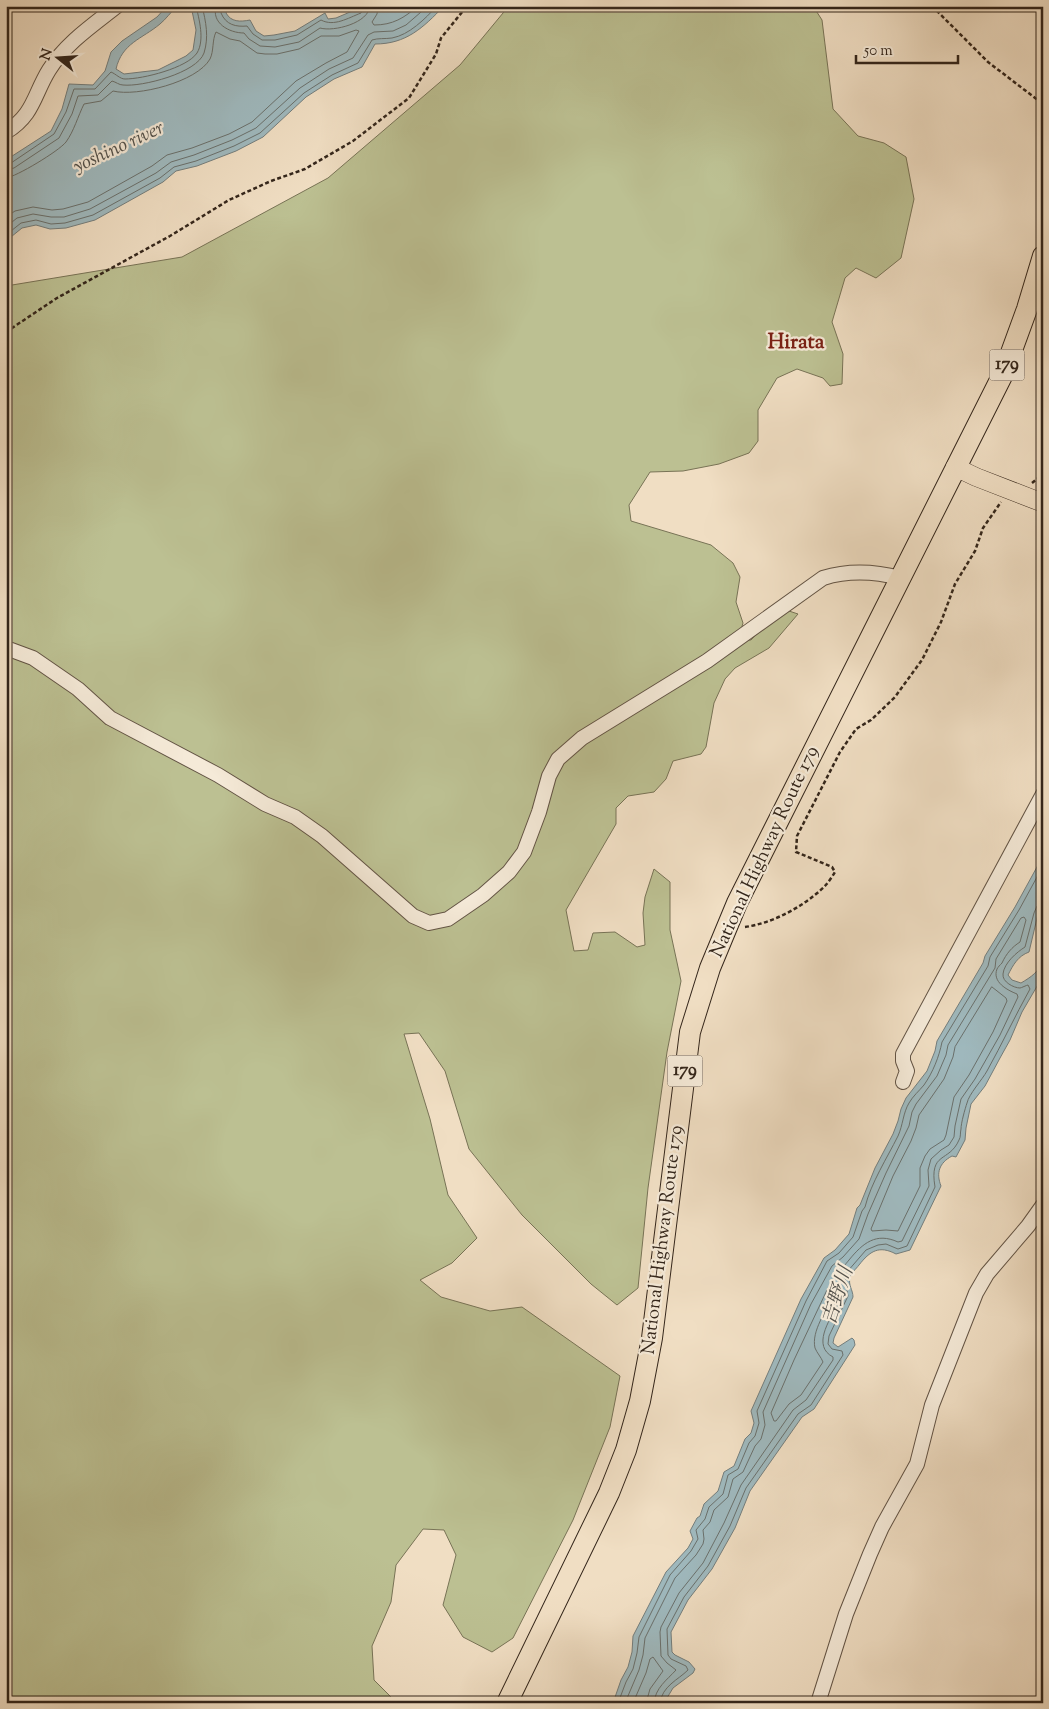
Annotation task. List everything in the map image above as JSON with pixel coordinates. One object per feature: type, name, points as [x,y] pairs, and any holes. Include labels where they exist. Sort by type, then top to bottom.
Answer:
[{"type":"highway","name":"National Highway Route 179","points":[[507,1703],[609,1493],[626,1450],[640,1401],[652,1338],[690,1032],[710,968],[737,902],[1004,372],[1027,309],[1043,256]]},
{"type":"main road","points":[[955,467],[1043,503]]},
{"type":"street","points":[[6,132],[16,126],[34,104],[49,70],[68,45],[117,6]]},
{"type":"street","points":[[6,648],[33,658],[78,689],[110,718],[218,775],[265,804],[295,817],[322,836],[413,916],[429,923],[448,919],[483,895],[509,872],[524,852],[539,812],[549,776],[558,759],[582,738],[707,661],[823,578],[838,574],[877,572],[900,578]]},
{"type":"street","points":[[903,1082],[907,1071],[902,1061],[903,1054],[1043,794]]},
{"type":"street","points":[[818,1703],[846,1614],[870,1554],[882,1527],[917,1464],[932,1405],[976,1293],[987,1274],[1023,1232],[1043,1204]]},
{"type":"path","points":[[6,332],[57,298],[170,236],[229,200],[271,181],[305,170],[353,141],[409,98],[436,54],[441,38],[467,6]]},
{"type":"path","points":[[932,6],[988,62],[1043,104]]},
{"type":"path","points":[[729,922],[744,927],[757,926],[794,910],[824,887],[836,872],[832,867],[796,852],[797,836],[840,752],[856,729],[871,720],[895,697],[922,660],[941,622],[955,584],[974,551],[983,528],[1009,490]]},
{"type":"green space","points":[[510,6],[813,6],[822,20],[833,109],[858,136],[884,143],[906,157],[914,199],[901,258],[876,278],[856,268],[845,278],[832,322],[843,354],[842,384],[830,386],[823,378],[797,369],[777,378],[758,410],[758,441],[749,453],[719,464],[683,471],[650,472],[629,505],[631,521],[711,545],[733,563],[740,577],[736,602],[743,623],[738,640],[751,640],[764,626],[786,610],[798,614],[769,648],[735,668],[725,679],[714,703],[706,747],[701,754],[673,761],[666,779],[654,792],[628,796],[616,808],[616,824],[566,910],[574,951],[588,950],[593,933],[615,932],[637,947],[645,945],[643,913],[645,897],[654,869],[670,882],[670,930],[681,981],[667,1052],[648,1188],[638,1288],[617,1305],[591,1284],[522,1215],[469,1149],[445,1071],[419,1033],[404,1034],[430,1119],[448,1195],[477,1238],[452,1263],[420,1280],[441,1297],[490,1311],[522,1307],[620,1376],[610,1427],[573,1520],[513,1638],[492,1652],[463,1637],[443,1605],[456,1555],[444,1530],[423,1529],[396,1565],[391,1602],[372,1646],[374,1680],[395,1703],[6,1703],[6,286],[182,257],[328,178],[460,65]]},
{"type":"water","name":"yoshino river","points":[[167,6],[177,6],[160,24],[128,47],[119,60],[116,69],[124,74],[158,70],[186,56],[193,50],[196,30],[191,6],[228,6],[226,13],[230,18],[239,21],[250,20],[256,31],[264,36],[295,31],[325,13],[328,19],[336,18],[364,6],[444,6],[421,28],[405,38],[375,44],[362,67],[334,79],[306,97],[263,137],[236,151],[197,166],[176,171],[163,182],[95,220],[66,228],[50,229],[36,225],[22,228],[6,241],[6,160],[51,131],[62,109],[69,84],[93,85],[105,71],[111,52],[122,41],[157,17]]},
{"type":"water","name":"吉野川","points":[[1043,856],[1043,905],[1038,914],[1029,952],[1019,958],[1008,975],[1012,980],[1021,983],[1037,971],[1043,960],[1043,976],[1022,1012],[1010,1040],[985,1086],[971,1104],[965,1140],[956,1157],[952,1156],[941,1165],[939,1177],[941,1186],[910,1250],[896,1254],[885,1250],[875,1251],[867,1256],[851,1274],[850,1283],[853,1297],[833,1343],[838,1347],[852,1338],[855,1345],[814,1409],[802,1417],[750,1491],[735,1528],[712,1569],[688,1600],[671,1632],[672,1652],[689,1662],[695,1669],[693,1673],[673,1688],[664,1703],[613,1703],[628,1667],[632,1652],[633,1636],[666,1572],[688,1548],[693,1539],[690,1531],[700,1516],[704,1504],[718,1491],[724,1472],[734,1466],[745,1439],[751,1433],[754,1423],[751,1411],[801,1299],[824,1258],[835,1250],[849,1234],[857,1208],[893,1134],[906,1098],[927,1071],[937,1041]]},
{"type":"district","name":"Hirata","points":[[796,343]]}]
